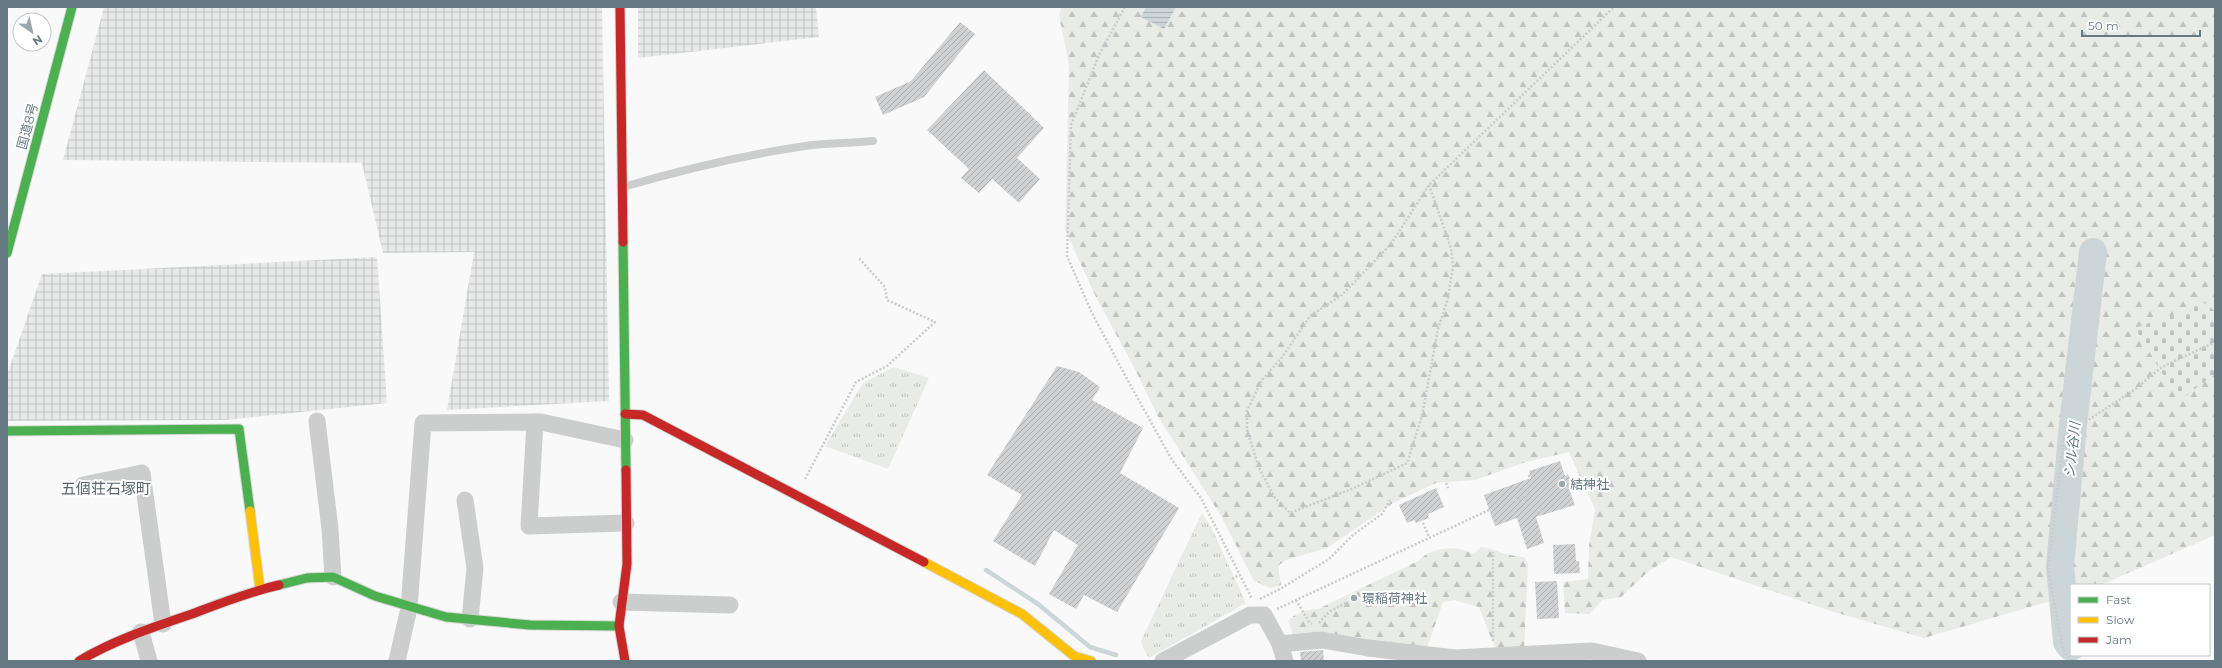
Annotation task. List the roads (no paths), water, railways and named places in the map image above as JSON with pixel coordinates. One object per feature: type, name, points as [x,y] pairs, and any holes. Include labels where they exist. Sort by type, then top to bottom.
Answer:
[{"type":"main road","name":"国道8号","points":[[7,252],[72,7]]},
{"type":"main road","points":[[620,7],[621,188],[627,564],[619,626],[625,661]]},
{"type":"main road","points":[[625,414],[644,415],[1022,614],[1074,656],[1092,661]]},
{"type":"main road","points":[[7,431],[239,430],[260,589]]},
{"type":"main road","points":[[79,661],[96,651],[141,632],[260,589],[307,578],[333,577],[375,596],[409,608],[446,617],[530,625],[619,626]]},
{"type":"street","points":[[317,421],[330,528],[333,577]]},
{"type":"street","points":[[398,661],[409,608],[423,423],[535,422],[625,440]]},
{"type":"street","points":[[535,422],[529,526],[626,524]]},
{"type":"street","points":[[83,485],[142,473],[163,624]]},
{"type":"street","points":[[465,500],[475,568],[470,619]]},
{"type":"street","points":[[621,602],[730,605]]},
{"type":"street","points":[[1163,661],[1250,615],[1264,615],[1280,644],[1285,661]]},
{"type":"street","points":[[141,632],[149,661]]},
{"type":"street","points":[[1280,644],[1322,640],[1455,660],[1592,651],[1617,659],[1638,661]]},
{"type":"lane","points":[[621,188],[677,171],[738,157],[814,145],[873,141]]},
{"type":"waterway","name":"シル谷川","points":[[2070,646],[2067,642],[2060,566],[2073,425],[2093,252]]},
{"type":"waterway","points":[[986,570],[1038,604],[1090,647],[1116,655]]},
{"type":"place","name":"結神社","points":[[1562,484]]},
{"type":"place","name":"環稲荷神社","points":[[1354,598]]},
{"type":"district","name":"五個荘石塚町","points":[[106,489]]}]
